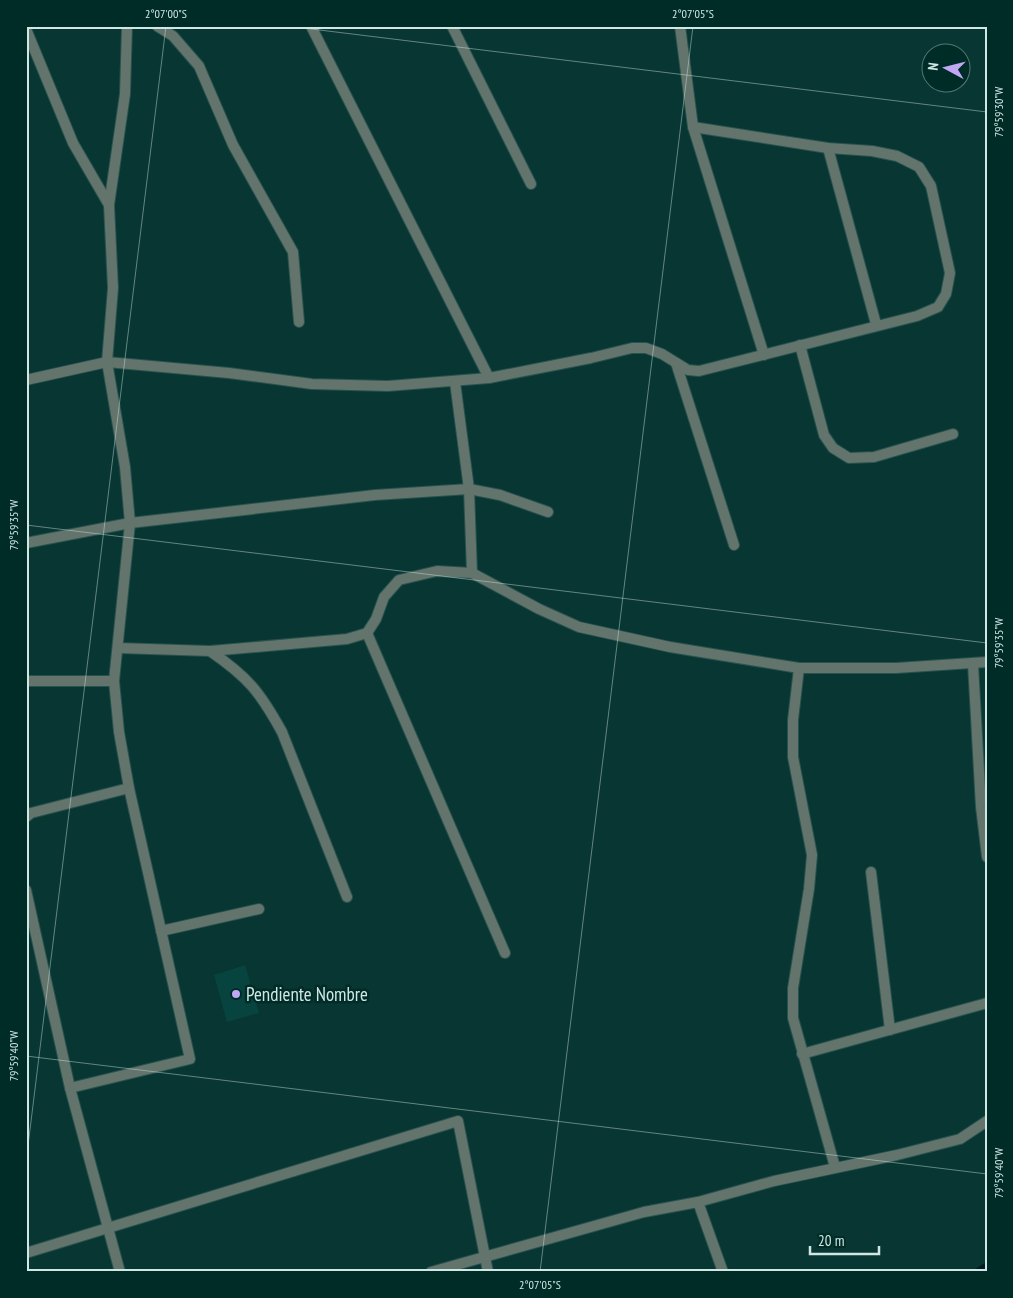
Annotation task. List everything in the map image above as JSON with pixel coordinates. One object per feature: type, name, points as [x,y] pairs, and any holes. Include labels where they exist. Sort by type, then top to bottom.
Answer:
[{"type":"street","points":[[70,1088],[190,1059],[129,788],[114,681],[130,522],[126,466],[107,362],[113,288],[108,205],[125,94],[127,26]]},
{"type":"street","points":[[157,26],[173,36],[199,66],[233,145],[293,252],[299,322]]},
{"type":"street","points":[[311,26],[489,378]]},
{"type":"street","points":[[452,26],[531,184]]},
{"type":"street","points":[[680,26],[693,127],[764,355]]},
{"type":"street","points":[[26,29],[73,143],[108,205]]},
{"type":"street","points":[[26,380],[107,362],[229,373],[312,384],[388,386],[489,378],[632,348],[646,348],[662,354],[688,370],[699,371],[876,324],[917,316],[938,307],[946,294],[950,273],[931,186],[919,167],[897,156],[872,151],[828,148],[693,127]]},
{"type":"street","points":[[828,148],[876,324]]},
{"type":"street","points":[[800,345],[824,435],[833,448],[849,458],[874,457],[953,434]]},
{"type":"street","points":[[676,363],[734,545]]},
{"type":"street","points":[[455,382],[469,488],[472,573]]},
{"type":"street","points":[[26,543],[130,522],[375,495],[469,488],[500,495],[548,512]]},
{"type":"street","points":[[118,648],[210,651],[347,639],[367,633],[376,618],[384,597],[399,580],[437,571],[472,573],[539,609],[579,627],[670,647],[799,668],[896,668],[987,662]]},
{"type":"street","points":[[367,633],[505,953]]},
{"type":"street","points":[[210,651],[238,670],[256,689],[269,708],[282,732],[347,896]]},
{"type":"street","points":[[973,664],[987,856]]},
{"type":"street","points":[[799,668],[793,720],[793,757],[812,855],[809,889],[792,988],[794,1018],[802,1054],[835,1166]]},
{"type":"street","points":[[26,681],[114,681]]},
{"type":"street","points":[[26,817],[31,813],[129,788]]},
{"type":"street","points":[[871,872],[890,1030]]},
{"type":"street","points":[[26,890],[70,1088],[120,1272]]},
{"type":"street","points":[[161,931],[259,909]]},
{"type":"street","points":[[802,1054],[987,1003]]},
{"type":"street","points":[[26,1253],[458,1121],[488,1272]]},
{"type":"street","points":[[431,1272],[644,1212],[698,1202],[835,1166],[897,1156],[960,1139],[987,1121]]},
{"type":"street","points":[[698,1202],[723,1272]]},
{"type":"shaded area","name":"Pendiente Nombre","points":[[245,965],[259,1013],[227,1022],[214,975]]},
{"type":"waterway","points":[[977,1272],[987,1266]]},
{"type":"place","name":"Pendiente Nombre","points":[[236,994]]}]
